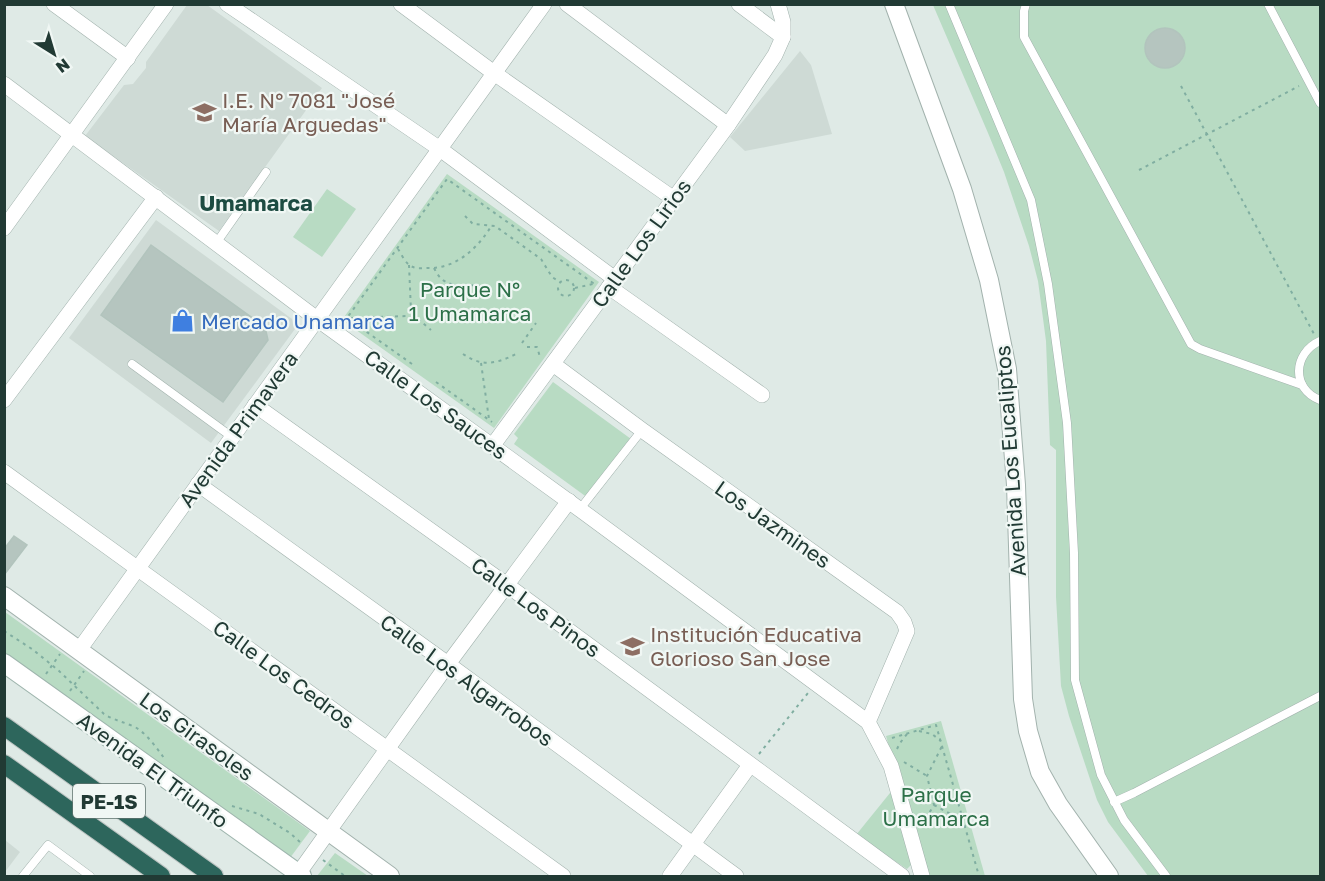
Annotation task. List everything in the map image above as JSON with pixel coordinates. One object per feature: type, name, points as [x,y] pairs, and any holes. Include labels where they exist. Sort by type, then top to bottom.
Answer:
[{"type":"highway","name":"PE-1S","points":[[4,726],[214,876]]},
{"type":"highway","name":"PE-1S","points":[[4,764],[161,876]]},
{"type":"street","points":[[54,4],[128,58]]},
{"type":"street","points":[[4,228],[166,4]]},
{"type":"street","points":[[226,4],[440,149],[612,283],[762,395]]},
{"type":"street","points":[[401,4],[494,73],[674,199]]},
{"type":"street","name":"Avenida Primavera","points":[[80,650],[544,4]]},
{"type":"street","points":[[567,4],[728,125]]},
{"type":"street","points":[[739,4],[783,37]]},
{"type":"street","points":[[778,4],[783,22],[783,37]]},
{"type":"street","name":"Avenida Los Eucaliptos","points":[[894,4],[962,189],[989,280],[1007,369],[1016,485],[1023,699],[1028,731],[1041,772],[1058,804],[1109,876]]},
{"type":"street","name":"Calle Los Lirios","points":[[493,445],[547,360],[612,283],[728,125],[775,56],[783,37]]},
{"type":"street","name":"Calle Los Sauces","points":[[4,84],[317,319],[493,445],[868,723]]},
{"type":"street","points":[[4,400],[156,197]]},
{"type":"street","name":"Los Jazmines","points":[[547,360],[897,612],[907,631],[868,723]]},
{"type":"street","name":"Calle Los Pinos","points":[[255,405],[507,585],[902,876]]},
{"type":"street","name":"Calle Los Cedros","points":[[4,472],[563,876]]},
{"type":"street","name":"Calle Los Algarrobos","points":[[198,484],[736,876]]},
{"type":"street","points":[[300,875],[313,853],[448,664],[507,585],[574,505]]},
{"type":"street","name":"Los Girasoles","points":[[4,596],[390,876]]},
{"type":"street","name":"Avenida El Triunfo","points":[[4,663],[300,875]]},
{"type":"street","points":[[868,723],[891,766],[922,876]]},
{"type":"street","points":[[670,876],[750,765]]},
{"type":"lane","points":[[949,4],[1030,200],[1046,273],[1067,423],[1074,553],[1075,680],[1101,775],[1113,802],[1166,876]]},
{"type":"lane","points":[[1026,4],[1024,37],[1191,344],[1302,385]]},
{"type":"lane","points":[[1268,4],[1320,103]]},
{"type":"lane","points":[[217,242],[266,172]]},
{"type":"lane","points":[[1319,341],[1303,355],[1299,364],[1299,375],[1308,393],[1320,400]]},
{"type":"lane","points":[[132,364],[232,438]]},
{"type":"lane","points":[[574,505],[642,430]]},
{"type":"lane","points":[[1113,802],[1320,696]]},
{"type":"lane","points":[[23,876],[48,845],[90,876]]},
{"type":"path","points":[[1139,170],[1309,81]]},
{"type":"path","points":[[1181,86],[1319,341]]},
{"type":"path","points":[[347,318],[447,179],[593,284]]},
{"type":"path","points":[[465,216],[473,224],[495,226],[541,260],[552,277],[560,282]]},
{"type":"path","points":[[397,249],[414,268],[434,268],[460,259],[472,251],[492,225]]},
{"type":"path","points":[[410,265],[411,311]]},
{"type":"path","points":[[434,268],[440,280],[450,285],[480,286]]},
{"type":"path","points":[[575,288],[570,280],[565,279],[560,282],[558,290],[563,296],[571,295],[575,288],[593,284]]},
{"type":"path","points":[[587,293],[593,284]]},
{"type":"path","points":[[347,318],[407,316]]},
{"type":"path","points":[[347,318],[412,364]]},
{"type":"path","points":[[418,319],[431,330]]},
{"type":"path","points":[[522,344],[536,323]]},
{"type":"path","points":[[527,347],[537,347],[547,360]]},
{"type":"path","points":[[463,354],[481,363],[495,363],[516,354]]},
{"type":"path","points":[[481,363],[489,419]]},
{"type":"path","points":[[436,382],[494,423]]},
{"type":"path","points":[[4,631],[32,649],[104,714],[137,728],[165,759]]},
{"type":"path","points":[[37,687],[52,666],[80,650]]},
{"type":"path","points":[[61,704],[73,686],[80,650]]},
{"type":"path","points":[[750,765],[815,683]]},
{"type":"path","points":[[909,732],[900,743],[896,753],[892,737],[909,732],[936,725],[979,876]]},
{"type":"path","points":[[918,730],[932,734],[941,741]]},
{"type":"path","points":[[919,830],[934,805],[927,776],[942,746]]},
{"type":"path","points":[[898,759],[927,776]]},
{"type":"path","points":[[230,805],[270,820],[346,876]]},
{"type":"path","points":[[934,805],[963,820]]},
{"type":"shaded area","name":"I.E. N° 7081 \"José María Arguedas\"","points":[[187,5],[207,5],[322,88],[219,231],[85,136],[124,85],[133,84],[146,68],[146,62]]},
{"type":"shaded area","points":[[800,51],[811,65],[832,134],[745,151],[730,137]]},
{"type":"shaded area","points":[[156,220],[292,319],[295,329],[211,443],[69,338]]},
{"type":"shaded area","points":[[5,840],[20,852],[4,872]]},
{"type":"green space","points":[[933,5],[1320,5],[1320,876],[1148,876],[1108,822],[1097,800],[1061,686],[1056,597],[1056,450],[1050,445],[1046,341],[1038,281],[1029,246],[1004,172]]},
{"type":"green space","name":"Parque N° 1 Umamarca","points":[[447,174],[599,282],[494,428],[342,320]]},
{"type":"green space","points":[[327,189],[356,209],[322,257],[293,237]]},
{"type":"green space","points":[[553,382],[631,439],[588,498],[514,444],[518,438],[514,434]]},
{"type":"green space","points":[[5,612],[310,831],[287,862],[5,656]]},
{"type":"green space","name":"Parque Umamarca","points":[[941,721],[985,876],[927,876],[886,736]]},
{"type":"green space","points":[[890,793],[893,795],[913,863],[907,869],[856,835]]},
{"type":"green space","points":[[335,853],[368,876],[317,876]]},
{"type":"building","points":[[1165,28],[1179,34],[1185,48],[1179,62],[1165,68],[1151,62],[1145,48],[1151,34]]},
{"type":"building","name":"Mercado Unamarca","points":[[151,245],[265,327],[268,340],[223,402],[101,315]]},
{"type":"building","points":[[14,536],[27,545],[4,575],[4,549]]},
{"type":"place","name":"I.E. N° 7081 \"José María Arguedas\"","points":[[204,112]]},
{"type":"place","name":"Mercado Unamarca","points":[[183,321]]},
{"type":"place","name":"Institución Educativa Glorioso San Jose","points":[[632,646]]},
{"type":"district","name":"Umamarca","points":[[256,202]]}]
